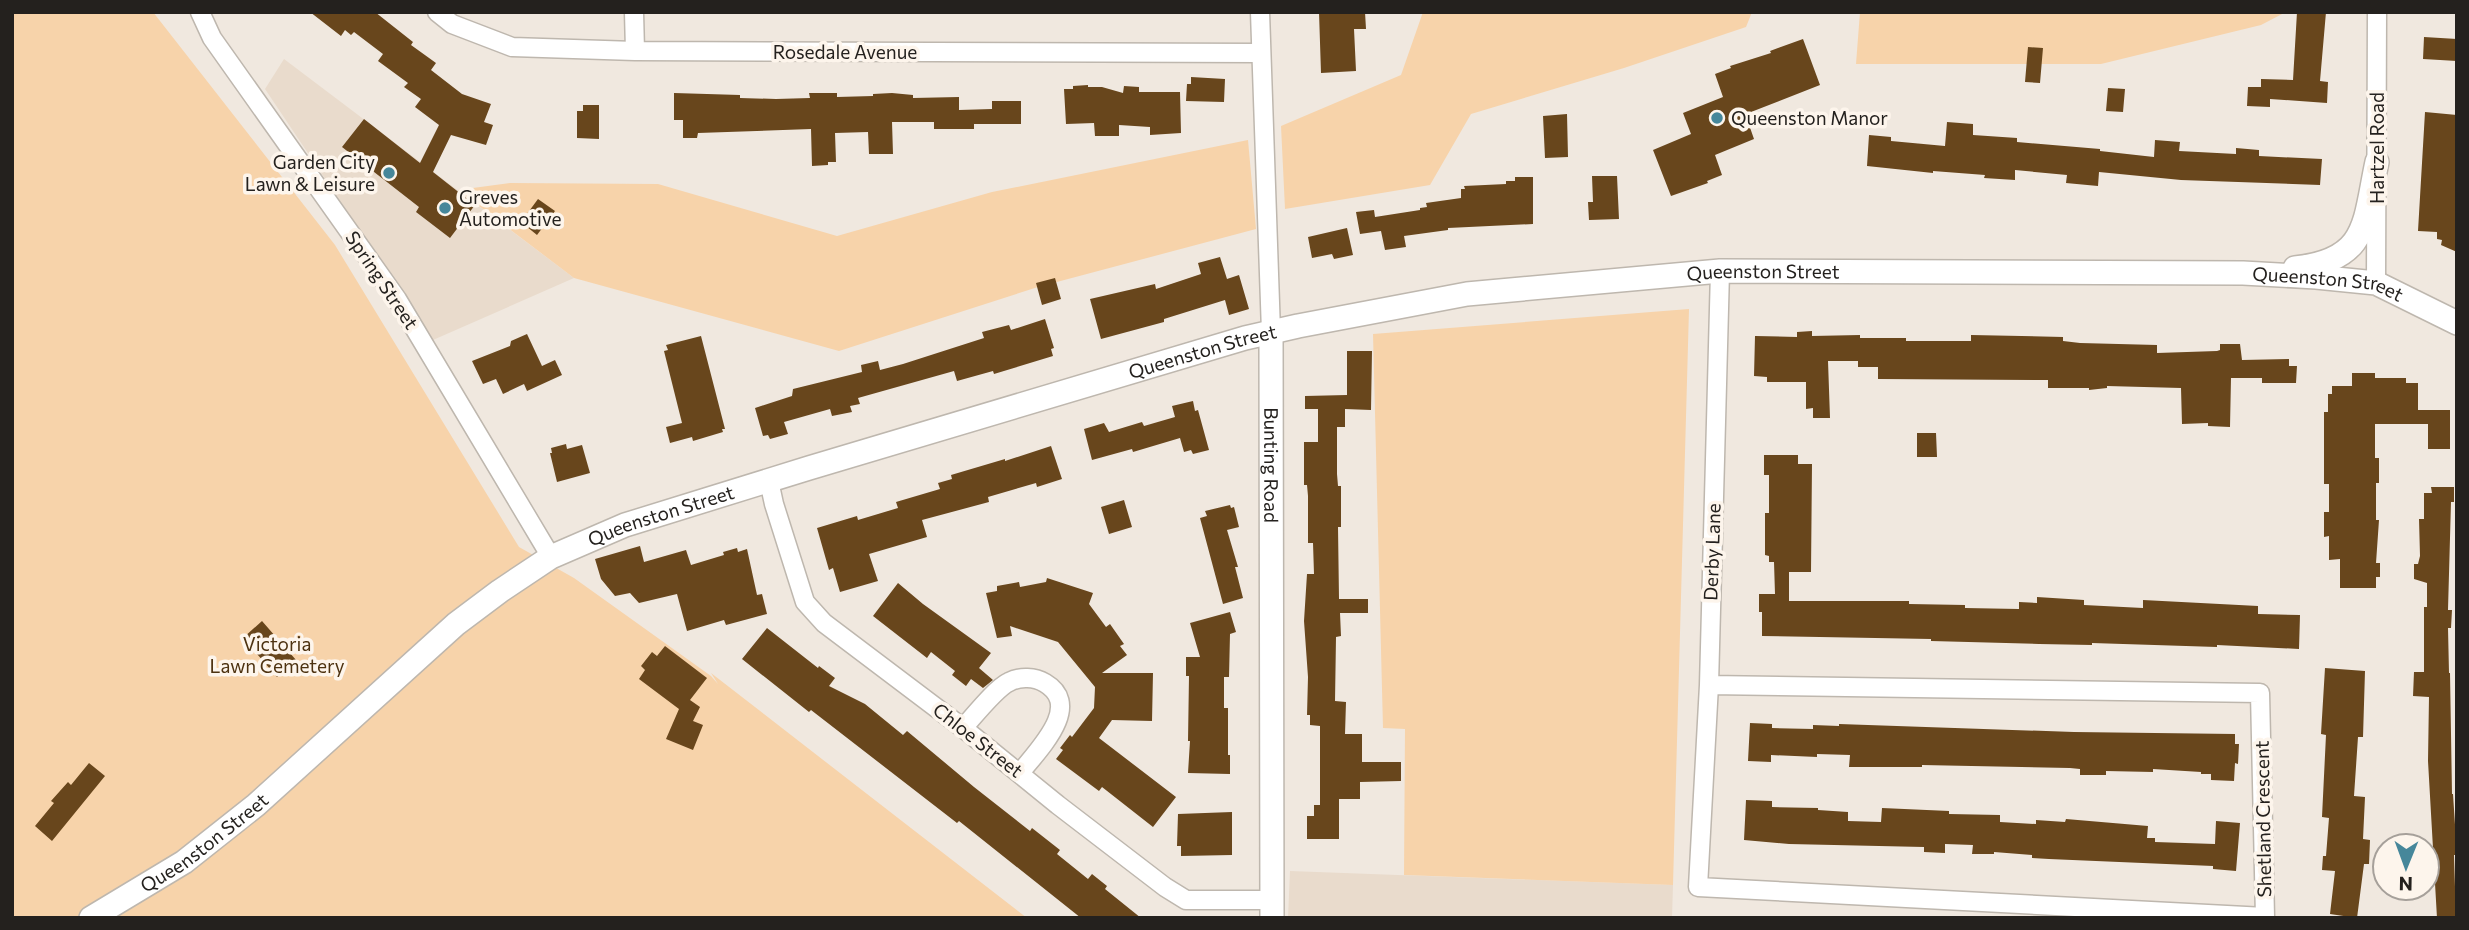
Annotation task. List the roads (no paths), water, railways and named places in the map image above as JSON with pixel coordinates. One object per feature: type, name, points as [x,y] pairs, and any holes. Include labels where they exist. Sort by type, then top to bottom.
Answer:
[{"type":"main road","points":[[2243,273],[2316,265],[2347,250],[2355,243],[2364,226],[2376,162]]},
{"type":"main road","name":"Queenston Street","points":[[91,918],[184,862],[256,805],[456,624],[551,557],[625,525],[1271,332],[1467,294],[1720,271],[2243,273],[2376,283],[2457,323]]},
{"type":"main road","name":"Bunting Road","points":[[1271,332],[1272,909]]},
{"type":"street","name":"Spring Street","points":[[200,12],[212,38],[397,299],[551,557]]},
{"type":"street","name":"Rosedale Avenue","points":[[437,12],[452,24],[512,47],[635,51],[1261,53]]},
{"type":"street","points":[[634,12],[635,51]]},
{"type":"street","name":"Bunting Road","points":[[1260,12],[1271,332]]},
{"type":"street","name":"Hartzel Road","points":[[2376,12],[2376,283]]},
{"type":"street","name":"Derby Lane","points":[[1701,833],[1709,685],[1720,271]]},
{"type":"street","name":"Chloe Street","points":[[769,481],[805,602],[824,623],[1165,887],[1186,900],[1272,909]]},
{"type":"street","points":[[963,728],[1009,682],[1028,677],[1051,686],[1059,697],[1060,712],[1054,730],[1020,773]]},
{"type":"street","name":"Shetland Crescent","points":[[1701,833],[1698,887],[2265,917],[2260,693],[1709,685]]},
{"type":"place","name":"Queenston Manor","points":[[1717,118]]},
{"type":"place","name":"Garden City Lawn & Leisure","points":[[389,173]]},
{"type":"place","name":"Greves Automotive","points":[[445,208]]},
{"type":"park label","name":"Victoria Lawn Cemetery","points":[[277,655]]}]
